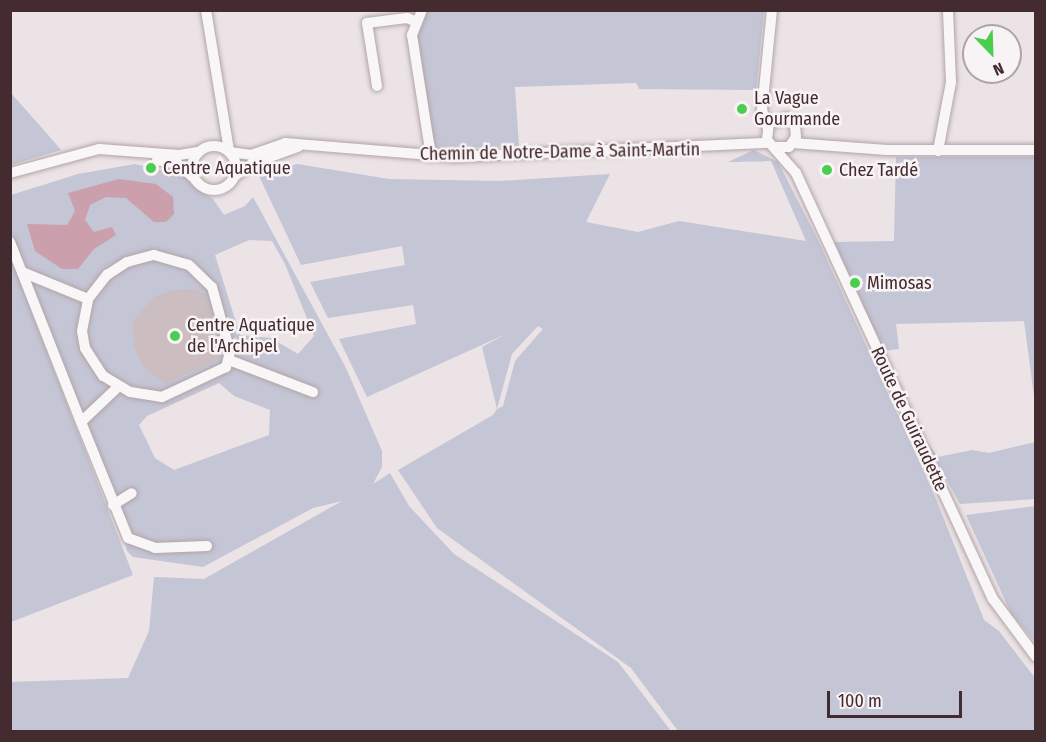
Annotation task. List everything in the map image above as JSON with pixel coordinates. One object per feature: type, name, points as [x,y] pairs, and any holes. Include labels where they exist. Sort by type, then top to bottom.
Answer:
[{"type":"street","points":[[124,149],[178,164],[214,190],[235,176],[222,125],[222,96],[206,10]]},
{"type":"street","points":[[422,10],[412,35],[431,157]]},
{"type":"street","points":[[772,10],[763,97],[772,145],[822,142],[938,151],[1035,150]]},
{"type":"street","points":[[938,151],[951,82],[948,10]]},
{"type":"street","points":[[377,86],[367,23],[407,18],[417,22]]},
{"type":"street","points":[[763,97],[777,118],[790,120],[797,131],[822,142]]},
{"type":"street","points":[[767,128],[777,118]]},
{"type":"street","points":[[193,177],[202,149],[222,125]]},
{"type":"street","name":"Chemin de Notre-Dame à Saint-Martin","points":[[742,144],[767,128]]},
{"type":"street","points":[[792,144],[797,131]]},
{"type":"street","name":"Chemin de Notre-Dame à Saint-Martin","points":[[229,151],[251,155],[285,143],[431,157],[676,151],[742,144],[772,145]]},
{"type":"street","name":"Route de Guiraudette","points":[[792,144],[796,173]]},
{"type":"street","name":"Chemin de Notre-Dame à Saint-Martin","points":[[235,176],[266,157],[307,145]]},
{"type":"street","name":"Route de Guiraudette","points":[[772,145],[796,173],[983,580],[1004,618],[1035,657]]},
{"type":"street","points":[[10,173],[99,149],[124,149],[179,155],[202,149],[229,151]]},
{"type":"street","points":[[10,242],[127,543],[154,548],[207,546]]},
{"type":"street","points":[[154,255],[178,260],[198,271],[212,287],[229,360],[198,382],[162,397],[118,387],[103,376],[85,348],[82,331],[88,299],[107,275],[127,261],[154,255]]},
{"type":"street","points":[[22,272],[88,299]]},
{"type":"street","points":[[229,360],[313,392]]},
{"type":"street","points":[[81,422],[118,387]]},
{"type":"street","points":[[114,505],[132,493]]},
{"type":"shaded area","points":[[425,11],[764,11],[756,90],[639,89],[636,83],[515,87],[519,146],[434,149],[414,35]]},
{"type":"shaded area","points":[[10,92],[49,136],[61,150],[11,165]]},
{"type":"shaded area","points":[[754,150],[778,162],[817,238],[934,494],[984,620],[999,631],[1035,678],[1035,731],[678,731],[631,668],[437,528],[398,470],[493,415],[497,409],[482,347],[506,334],[367,397],[339,339],[416,324],[413,305],[328,318],[310,282],[405,265],[402,246],[301,265],[259,176],[297,164],[389,179],[499,181],[610,174],[586,222],[638,232],[679,221],[806,241],[771,161],[728,162]],"holes":[[[538,326],[543,329],[515,361],[503,406],[497,409],[512,354]]]},
{"type":"shaded area","points":[[896,157],[1035,157],[1035,404],[1024,321],[896,324],[899,349],[882,351],[834,242],[894,241]]},
{"type":"shaded area","points":[[135,164],[168,172],[168,165],[176,167],[192,185],[213,199],[224,215],[245,206],[253,197],[346,368],[382,451],[382,467],[373,484],[390,473],[409,506],[454,554],[618,662],[671,731],[11,731],[10,682],[128,678],[149,631],[154,577],[204,579],[342,501],[313,508],[203,567],[133,557],[127,551],[101,460],[11,232],[11,195],[78,174]],"holes":[[[249,240],[272,241],[285,264],[314,336],[298,354],[271,338],[240,335],[215,255]],[[219,383],[234,396],[270,410],[269,435],[174,470],[155,458],[139,425],[147,416]]]},
{"type":"shaded area","points":[[119,179],[156,184],[173,197],[174,214],[166,222],[154,222],[126,198],[106,197],[90,205],[85,220],[94,232],[112,227],[116,235],[94,249],[78,269],[62,269],[35,251],[27,224],[67,225],[75,211],[68,193]]},
{"type":"shaded area","points":[[10,256],[133,575],[11,622],[10,622]]},
{"type":"shaded area","points":[[922,435],[938,457],[972,450],[989,453],[1035,442],[1035,499],[960,504]]},
{"type":"shaded area","points":[[1036,506],[1035,642],[1011,613],[966,515]]},
{"type":"building","name":"Centre Aquatique de l'Archipel","points":[[193,289],[206,295],[221,358],[164,384],[142,365],[134,346],[133,321],[154,297],[173,290]]},
{"type":"place","name":"La Vague Gourmande","points":[[742,109]]},
{"type":"place","name":"Centre Aquatique","points":[[151,168]]},
{"type":"place","name":"Chez Tardé","points":[[827,170]]},
{"type":"place","name":"Mimosas","points":[[855,283]]},
{"type":"place","name":"Centre Aquatique de l'Archipel","points":[[175,336]]}]
